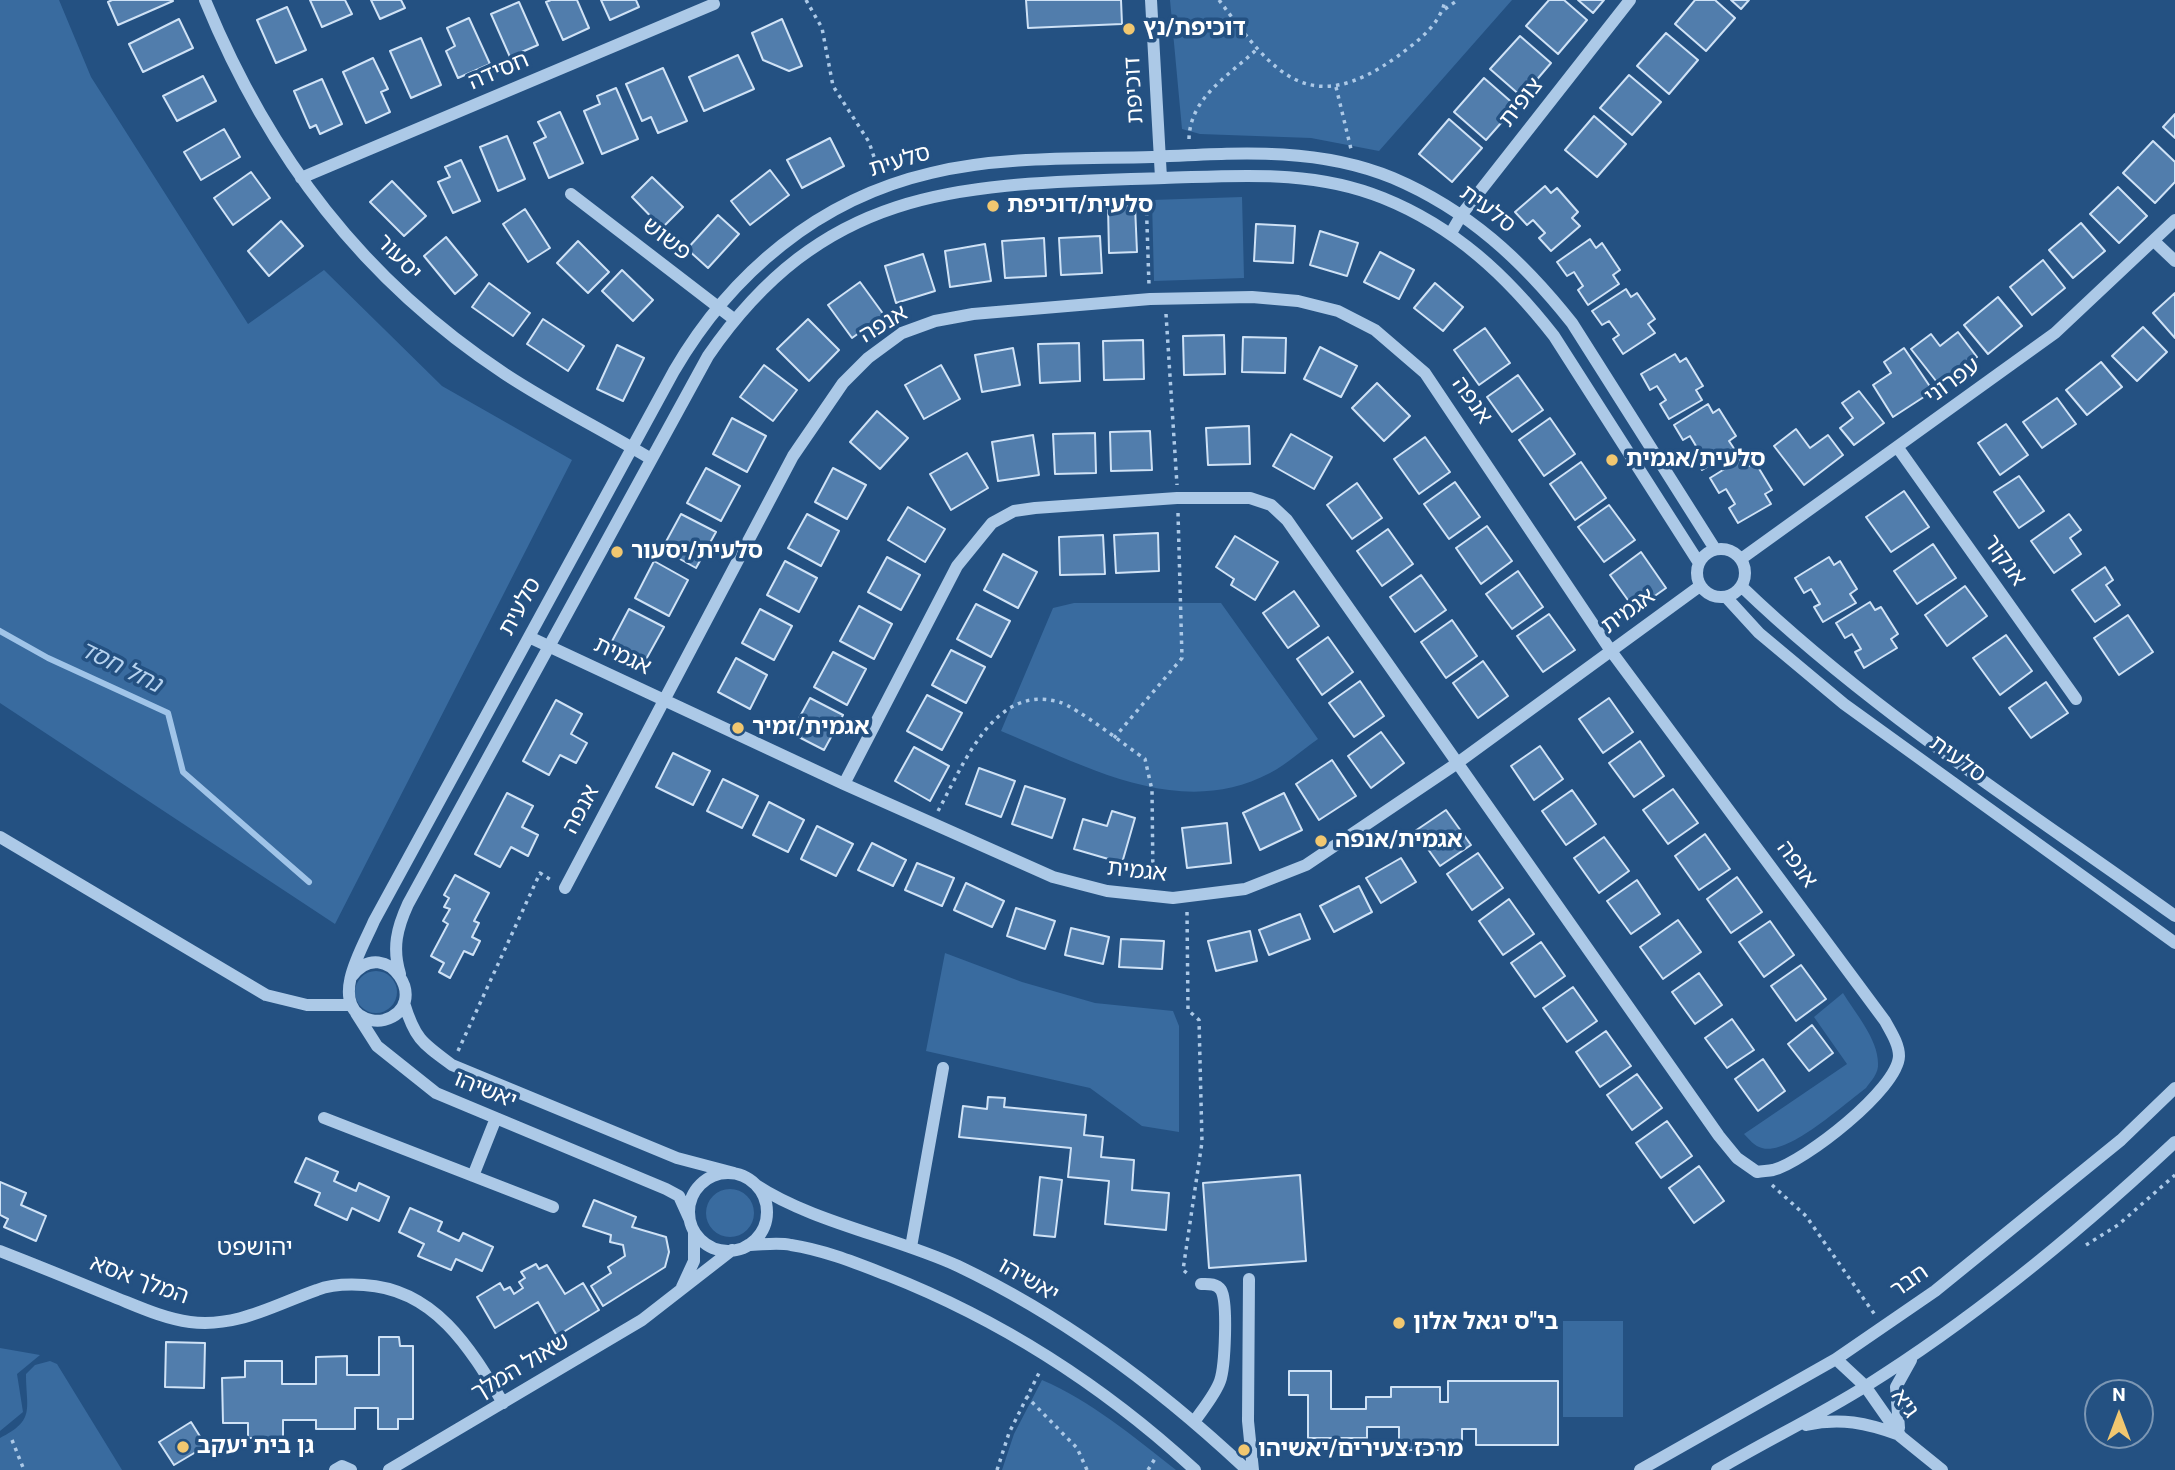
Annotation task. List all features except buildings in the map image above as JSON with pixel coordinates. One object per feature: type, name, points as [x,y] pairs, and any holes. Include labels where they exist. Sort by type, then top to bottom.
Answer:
[{"type":"street","name":"דוכיפת","points":[[1151,0],[1161,178]]},
{"type":"street","name":"צופית","points":[[1451,233],[1462,214],[1630,0]]},
{"type":"street","name":"יסעור","points":[[208,1],[232,65],[254,107],[301,178],[323,208],[403,295],[452,335],[564,411],[651,459]]},
{"type":"street","name":"חסידה","points":[[301,178],[714,4]]},
{"type":"street","name":"סלעית","points":[[352,976],[374,920],[690,344],[718,306],[762,260],[796,233],[830,212],[884,188],[931,173],[979,165],[1292,153],[1355,165],[1423,192],[1483,229],[1529,272],[1572,323],[1715,550]]},
{"type":"street","name":"סלעית","points":[[400,974],[394,956],[396,937],[404,912],[708,356],[735,320],[776,277],[808,251],[851,225],[905,203],[936,194],[995,186],[1254,175],[1321,180],[1383,198],[1451,233],[1513,287],[1554,337],[1699,563]]},
{"type":"street","name":"פשוש","points":[[571,194],[735,320]]},
{"type":"street","name":"עפרוני","points":[[1741,559],[2055,333],[2155,243],[2175,220]]},
{"type":"street","points":[[2155,243],[2175,261]]},
{"type":"street","name":"אנפה","points":[[565,888],[793,456],[843,383],[868,358],[902,333],[935,321],[973,314],[1150,299],[1252,297],[1298,301],[1338,311],[1375,330],[1425,373],[1455,413],[1611,651],[1885,1021],[1896,1041],[1899,1057],[1894,1073],[1879,1095],[1794,1161],[1774,1170],[1757,1172]]},
{"type":"street","name":"אנקור","points":[[1898,448],[2076,699]]},
{"type":"street","points":[[844,785],[957,566],[992,523],[1014,511],[1035,508],[1177,498],[1250,498],[1271,505],[1287,520],[1718,1136],[1737,1158],[1757,1172]]},
{"type":"street","points":[[1715,550],[1730,550],[1741,559],[1746,573],[1742,587],[1726,597],[1711,596],[1700,586],[1696,575],[1699,563],[1715,550]]},
{"type":"street","name":"אגמית","points":[[529,637],[844,785],[1053,877],[1107,891],[1154,897],[1187,896],[1245,890],[1306,865],[1456,764],[1700,586]]},
{"type":"street","name":"סלעית","points":[[1742,587],[1803,644],[1857,687],[2175,915]]},
{"type":"street","name":"סלעית","points":[[1726,597],[1759,633],[1835,697],[2175,943]]},
{"type":"street","points":[[0,837],[266,995],[307,1005],[353,1009],[365,1018],[382,1021],[392,1017],[404,1003],[406,993],[400,974],[384,964],[364,965],[352,976],[348,989],[353,1009]]},
{"type":"street","name":"יאשיהו","points":[[404,1003],[412,1031],[426,1046],[452,1065],[677,1158],[734,1173]]},
{"type":"street","name":"יאשיהו","points":[[353,1009],[377,1046],[404,1071],[436,1093],[666,1189],[679,1196],[692,1225]]},
{"type":"street","points":[[911,1247],[943,1068]]},
{"type":"street","name":"חבר","points":[[1640,1470],[1836,1359],[1883,1326],[2005,1236],[2121,1140],[2175,1088]]},
{"type":"street","points":[[324,1118],[553,1208]]},
{"type":"street","points":[[473,1176],[496,1118]]},
{"type":"street","points":[[1717,1470],[1865,1386],[1923,1346],[2030,1267],[2175,1142]]},
{"type":"street","points":[[748,1245],[757,1238],[766,1217],[766,1205],[756,1185],[734,1173],[710,1177],[700,1184],[689,1206],[692,1225],[710,1246],[732,1250],[748,1245],[788,1244],[854,1262],[942,1298],[1048,1357],[1139,1422],[1195,1470]]},
{"type":"street","name":"יאשיהו","points":[[756,1185],[813,1212],[957,1266],[1075,1332],[1194,1422],[1247,1470]]},
{"type":"street","name":"שאול המלך","points":[[673,1298],[686,1281],[694,1261],[692,1225]]},
{"type":"street","name":"שאול המלך","points":[[389,1470],[642,1320],[732,1250]]},
{"type":"street","name":"המלך אסא","points":[[0,1251],[158,1314],[190,1322],[221,1322],[257,1316],[320,1288],[346,1284],[403,1291],[444,1319],[460,1336],[503,1403]]},
{"type":"street","points":[[1249,1279],[1248,1422],[1253,1470]]},
{"type":"street","points":[[1194,1422],[1220,1383],[1223,1368],[1224,1301],[1220,1289],[1214,1284],[1201,1284]]},
{"type":"street","points":[[1792,1428],[1831,1419],[1878,1427],[1900,1436],[1896,1387],[1903,1368],[1923,1346]]},
{"type":"street","name":"גיא","points":[[1836,1359],[1865,1386],[1900,1436],[1942,1470]]},
{"type":"street","points":[[334,1470],[342,1466],[351,1470]]},
{"type":"path","points":[[806,0],[822,29],[833,86],[869,142],[884,188]]},
{"type":"path","points":[[1219,0],[1256,50],[1293,80],[1311,87],[1336,87],[1367,77],[1424,36],[1443,9],[1445,0]]},
{"type":"path","points":[[1443,9],[1458,0]]},
{"type":"path","points":[[1188,155],[1189,120],[1197,105],[1256,50]]},
{"type":"path","points":[[1336,87],[1355,165]]},
{"type":"path","points":[[1146,179],[1150,299]]},
{"type":"path","points":[[1114,738],[1182,658],[1177,498],[1165,299]]},
{"type":"path","points":[[932,822],[975,744],[1007,707],[1032,698],[1061,702],[1145,759],[1153,790],[1154,897]]},
{"type":"path","points":[[452,1065],[540,873],[565,888]]},
{"type":"path","points":[[1187,896],[1188,1010],[1199,1020],[1202,1142],[1183,1270],[1201,1284]]},
{"type":"path","points":[[1757,1172],[1806,1216],[1883,1326]]},
{"type":"path","points":[[997,1470],[1009,1433],[1048,1357]]},
{"type":"path","points":[[1026,1396],[1077,1448],[1085,1460],[1087,1470]]},
{"type":"path","points":[[12,1440],[24,1470]]},
{"type":"shaded area","points":[[0,0],[59,0],[91,77],[248,324],[324,270],[442,386],[572,460],[335,924],[0,703]]},
{"type":"shaded area","points":[[1170,0],[1512,0],[1379,151],[1311,138],[1200,134],[1182,129]]},
{"type":"shaded area","points":[[1242,197],[1244,278],[1154,281],[1152,200]]},
{"type":"shaded area","points":[[1074,603],[1221,603],[1318,739],[1270,773],[1236,786],[1202,791],[1167,790],[1133,783],[1065,759],[1001,731],[1053,608]]},
{"type":"shaded area","points":[[945,953],[1022,982],[1095,1003],[1173,1011],[1179,1026],[1179,1132],[1142,1126],[1090,1088],[926,1051]]},
{"type":"shaded area","points":[[376,971],[391,977],[397,992],[391,1007],[376,1013],[361,1007],[355,992],[361,977]]},
{"type":"shaded area","points":[[1843,993],[1874,1045],[1878,1063],[1874,1077],[1866,1088],[1801,1137],[1773,1148],[1757,1146],[1744,1134],[1847,1064],[1814,1017]]},
{"type":"shaded area","points":[[730,1189],[747,1196],[754,1213],[747,1230],[730,1237],[713,1230],[706,1213],[713,1196]]},
{"type":"shaded area","points":[[1563,1321],[1623,1321],[1623,1417],[1563,1417]]},
{"type":"shaded area","points":[[0,1348],[40,1355],[17,1374],[23,1412],[0,1431]]},
{"type":"shaded area","points":[[50,1361],[57,1364],[122,1470],[0,1470],[0,1438],[19,1425],[27,1412],[26,1374],[35,1365]]},
{"type":"shaded area","points":[[1042,1380],[1095,1409],[1176,1470],[1002,1470],[1014,1434]]},
{"type":"waterway","name":"נחל חסד","points":[[0,631],[48,658],[168,713],[183,772],[309,882]]},
{"type":"place","name":"דוכיפת/נץ","points":[[1129,29]]},
{"type":"place","name":"סלעית/דוכיפת","points":[[993,206]]},
{"type":"place","name":"סלעית/אגמית","points":[[1612,460]]},
{"type":"place","name":"סלעית/יסעור","points":[[617,552]]},
{"type":"place","name":"אגמית/זמיר","points":[[738,728]]},
{"type":"place","name":"אגמית/אנפה","points":[[1321,841]]},
{"type":"place","name":"בי\"ס יגאל אלון","points":[[1399,1323]]},
{"type":"place","name":"גן בית יעקב","points":[[183,1447]]},
{"type":"place","name":"מרכז צעירים/יאשיהו","points":[[1244,1450]]},
{"type":"district","name":"יהושפט","points":[[255,1249]]}]
